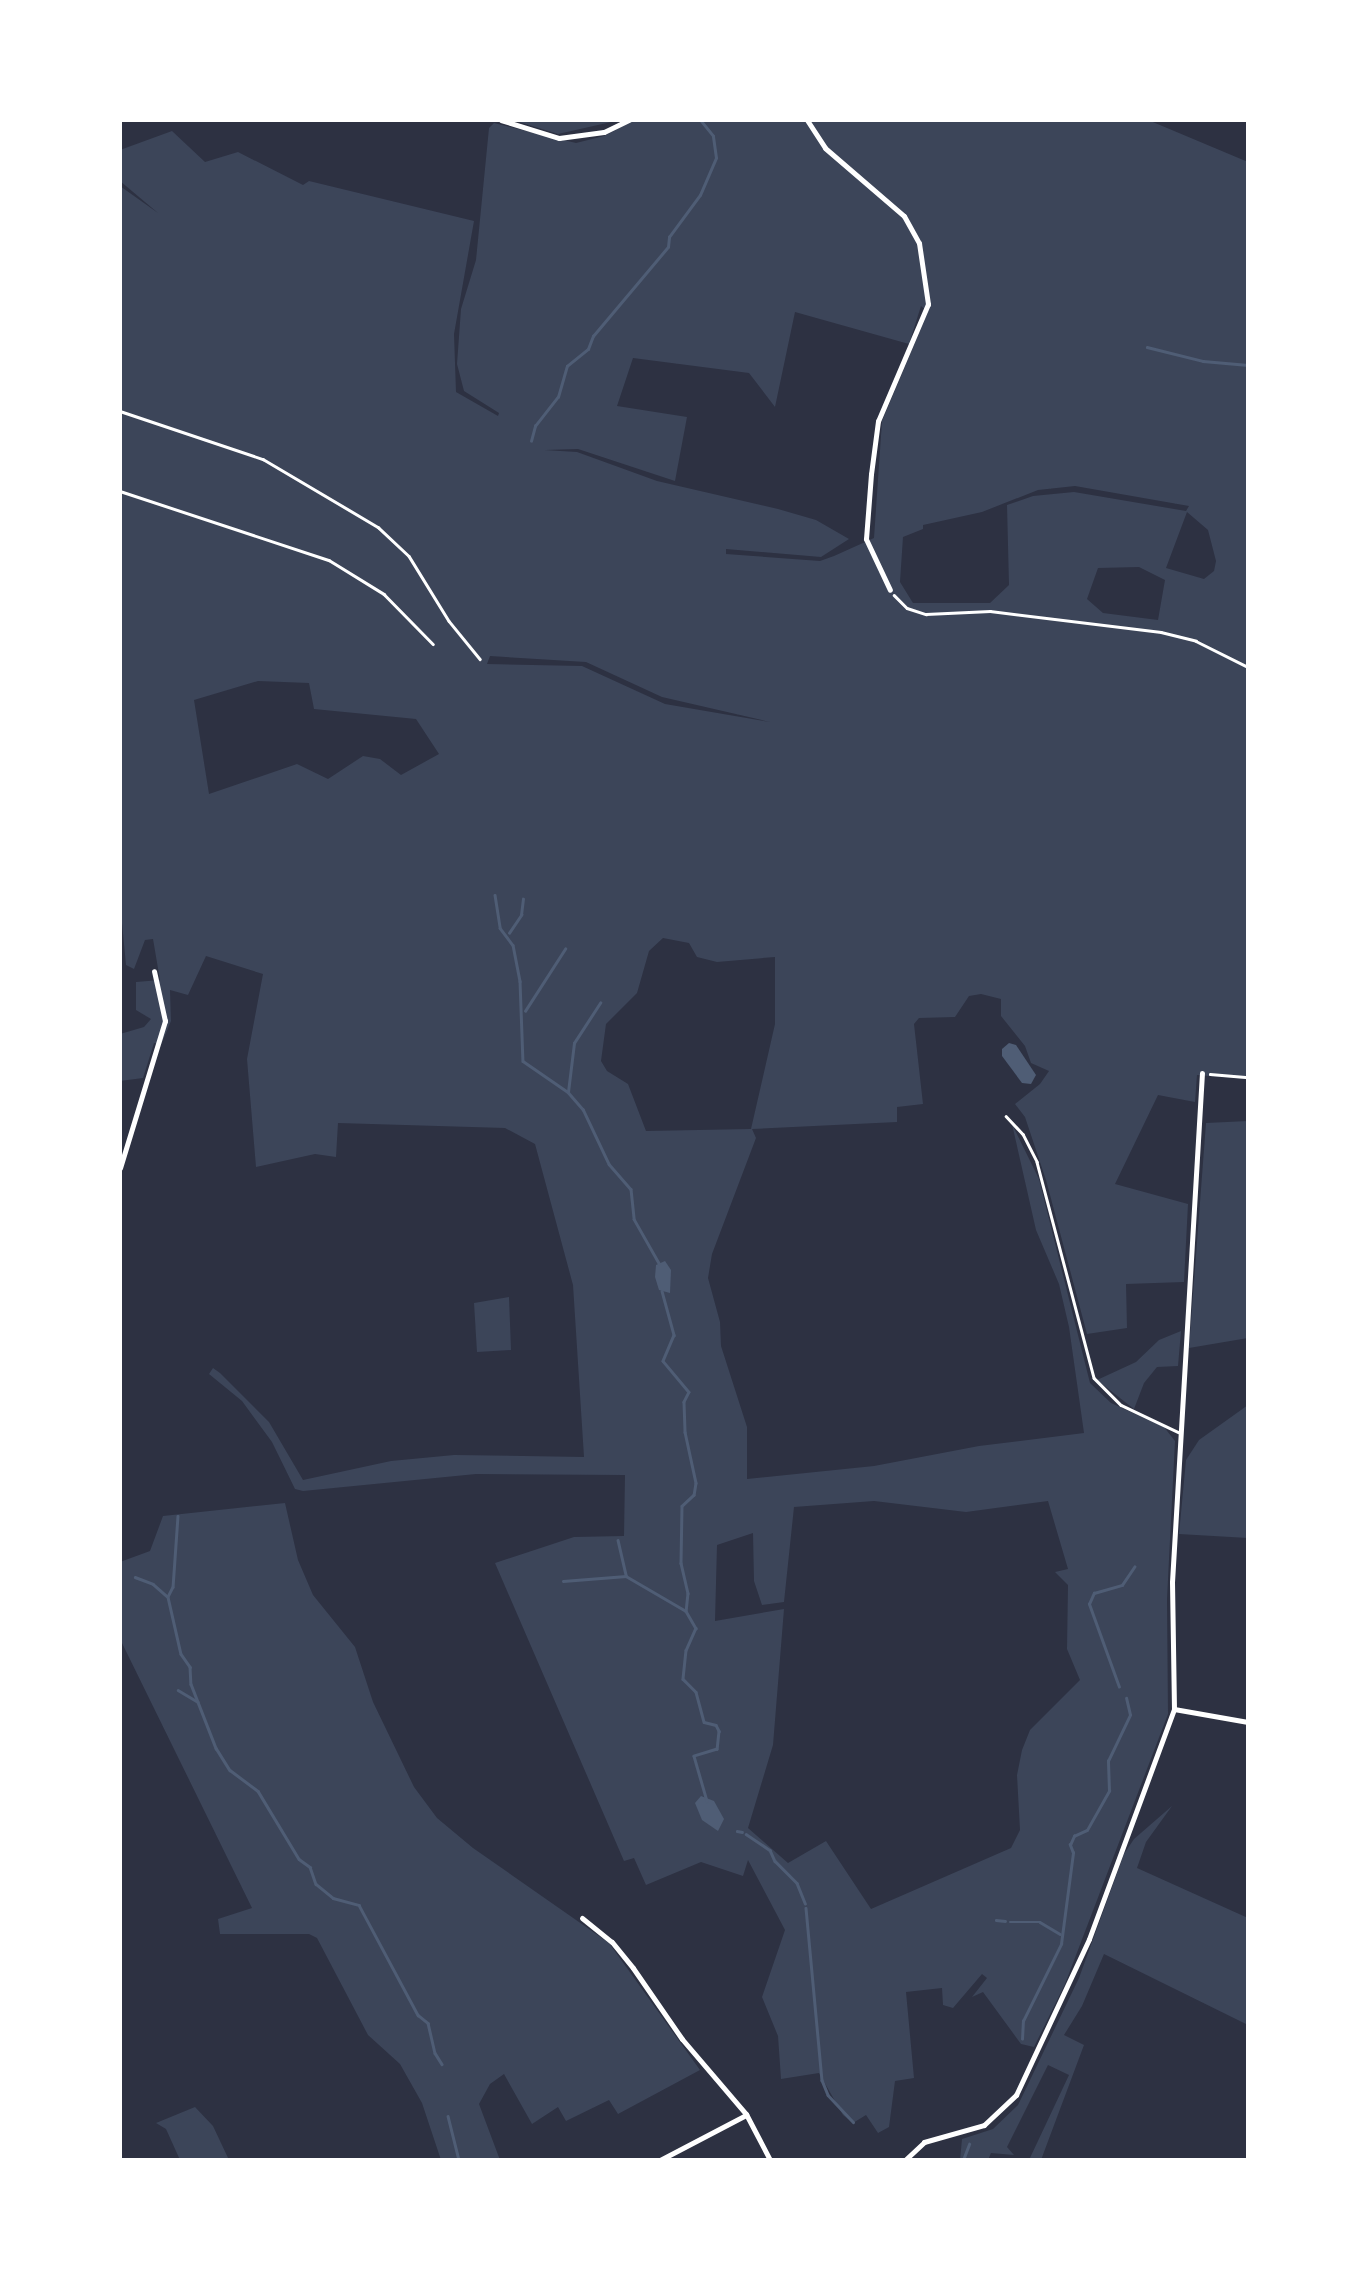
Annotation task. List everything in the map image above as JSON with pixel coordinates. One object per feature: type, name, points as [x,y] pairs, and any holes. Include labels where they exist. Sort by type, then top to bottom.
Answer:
[{"type":"street","points":[[501,120],[559,138],[604,132],[629,120]]},
{"type":"street","points":[[807,120],[825,148],[904,216],[920,243],[928,304],[878,421],[871,474],[866,539],[890,590]]},
{"type":"street","points":[[120,1168],[165,1021],[154,971]]},
{"type":"street","points":[[905,2160],[924,2142],[984,2125],[1016,2095],[1088,1939],[1174,1709],[1172,1582],[1202,1073]]},
{"type":"street","points":[[1174,1709],[1248,1722]]},
{"type":"street","points":[[582,1918],[612,1942],[682,2039],[746,2114],[770,2160]]},
{"type":"street","points":[[660,2160],[746,2114]]},
{"type":"lane","points":[[1006,1116],[1023,1134],[1037,1162],[1094,1378],[1122,1405],[1179,1433]]},
{"type":"path","points":[[120,411],[264,459],[378,527],[409,556],[448,621],[480,659]]},
{"type":"path","points":[[120,491],[228,523],[329,560],[384,594],[433,644]]},
{"type":"path","points":[[890,590],[907,608],[926,614],[990,611],[1161,632],[1196,641],[1248,667]]},
{"type":"path","points":[[1202,1073],[1248,1077]]},
{"type":"shaded area","points":[[513,120],[620,120],[558,134]]},
{"type":"shaded area","points":[[634,120],[1148,120],[1248,162],[1248,1079],[1197,1075],[1195,1102],[1158,1095],[1115,1184],[1188,1204],[1184,1282],[1126,1284],[1127,1328],[1087,1334],[1046,1180],[1025,1117],[1015,1104],[1040,1084],[1049,1071],[1031,1063],[1025,1046],[1001,1016],[1001,999],[981,994],[969,996],[955,1017],[919,1018],[914,1024],[923,1104],[897,1107],[897,1122],[752,1129],[756,1138],[712,1254],[708,1278],[720,1322],[721,1346],[747,1427],[747,1479],[874,1466],[979,1446],[1084,1433],[1059,1284],[1036,1230],[1012,1124],[1039,1179],[1090,1383],[1111,1403],[1164,1427],[1175,1441],[1167,1599],[1168,1714],[1065,1984],[1034,2047],[1021,2044],[983,1992],[972,1997],[987,1978],[982,1974],[953,2008],[943,2005],[942,1988],[906,1992],[914,2078],[895,2081],[889,2127],[878,2133],[866,2115],[853,2123],[843,2115],[819,2073],[781,2079],[778,2036],[762,1997],[785,1930],[748,1860],[743,1876],[701,1862],[646,1885],[634,1858],[624,1861],[495,1563],[574,1537],[624,1536],[625,1475],[476,1474],[303,1491],[295,1489],[272,1442],[242,1401],[209,1374],[213,1368],[220,1373],[269,1422],[303,1480],[391,1461],[454,1455],[584,1457],[573,1285],[535,1144],[505,1128],[338,1123],[336,1157],[315,1154],[256,1167],[247,1059],[263,974],[206,956],[188,995],[170,990],[171,1021],[161,1045],[154,1043],[143,1078],[120,1081],[120,1034],[144,1027],[151,1019],[136,1010],[136,982],[160,980],[153,939],[145,940],[134,969],[126,965],[120,902],[120,186],[158,213],[120,181],[120,150],[172,131],[205,162],[238,152],[303,185],[309,181],[474,221],[454,334],[456,392],[498,416],[499,413],[464,391],[457,364],[461,309],[476,260],[489,128],[494,123],[576,143],[604,136]],"holes":[[[921,306],[928,312],[882,421],[874,538],[820,561],[726,554],[726,549],[821,557],[849,539],[816,520],[657,481],[577,452],[544,450],[578,449],[675,481],[687,417],[617,406],[633,358],[749,373],[775,407],[795,312],[909,344]],[[1075,486],[1189,506],[1186,511],[1074,492],[1033,496],[1007,505],[1009,585],[990,603],[913,603],[900,582],[903,537],[923,529],[923,525],[982,512],[1038,490]],[[1187,512],[1208,530],[1216,561],[1214,571],[1204,579],[1166,568]],[[1139,567],[1165,580],[1158,620],[1103,613],[1087,599],[1098,568]],[[490,656],[586,662],[662,697],[770,722],[665,704],[582,666],[487,664]],[[258,681],[309,683],[314,709],[416,719],[439,754],[401,775],[380,759],[363,756],[328,779],[297,764],[209,794],[194,700]],[[663,938],[689,943],[697,957],[717,962],[775,957],[775,1024],[751,1129],[646,1131],[628,1084],[607,1071],[601,1061],[606,1024],[637,993],[649,951]],[[874,1501],[966,1512],[1048,1501],[1068,1569],[1055,1572],[1068,1585],[1067,1649],[1080,1680],[1030,1730],[1017,1775],[1020,1830],[1011,1848],[871,1909],[826,1841],[788,1863],[748,1828],[773,1745],[784,1609],[715,1621],[717,1545],[753,1533],[754,1581],[762,1605],[784,1602],[794,1507]]]},
{"type":"shaded area","points":[[1009,1043],[1016,1045],[1036,1075],[1031,1084],[1022,1083],[1002,1056],[1002,1049]]},
{"type":"shaded area","points":[[1248,1121],[1248,1338],[1189,1348],[1206,1123]]},
{"type":"shaded area","points":[[665,1261],[671,1270],[670,1293],[659,1290],[655,1277],[656,1265]]},
{"type":"shaded area","points":[[509,1297],[511,1350],[477,1352],[474,1303]]},
{"type":"shaded area","points":[[1181,1331],[1178,1366],[1157,1367],[1144,1383],[1134,1409],[1097,1380],[1136,1362],[1159,1340]]},
{"type":"shaded area","points":[[1248,1405],[1248,1538],[1179,1534],[1186,1460],[1199,1440]]},
{"type":"shaded area","points":[[285,1503],[298,1560],[313,1595],[355,1647],[373,1702],[414,1787],[437,1818],[473,1848],[609,1943],[700,2070],[618,2114],[609,2100],[566,2121],[558,2107],[532,2124],[504,2074],[490,2084],[479,2104],[500,2160],[441,2160],[422,2103],[400,2064],[368,2035],[317,1938],[309,1934],[220,1934],[218,1919],[252,1908],[120,1639],[120,1562],[150,1551],[163,1516]]},
{"type":"shaded area","points":[[701,1796],[714,1801],[724,1819],[718,1831],[702,1820],[695,1803]]},
{"type":"shaded area","points":[[1172,1806],[1146,1842],[1137,1868],[1248,1918],[1248,2025],[1104,1954],[1082,2006],[1064,2035],[1084,2045],[1041,2160],[1029,2160],[1069,2075],[1048,2065],[1007,2147],[1014,2155],[991,2153],[988,2160],[960,2160],[962,2139],[993,2129],[1018,2105],[1079,1978],[1124,1854],[1134,1839]]},
{"type":"shaded area","points":[[195,2107],[213,2126],[229,2160],[180,2160],[166,2129],[156,2123]]},
{"type":"waterway","points":[[531,441],[535,426],[558,397],[567,366],[588,349],[593,336],[668,247],[669,237],[700,195],[716,158],[713,136],[700,120]]},
{"type":"waterway","points":[[1147,347],[1203,361],[1248,365]]},
{"type":"waterway","points":[[495,895],[500,928],[513,945],[520,981],[523,1061],[568,1092],[583,1109],[609,1164],[631,1189],[634,1219],[659,1263]]},
{"type":"waterway","points":[[509,933],[521,915],[523,899]]},
{"type":"waterway","points":[[525,1011],[565,949]]},
{"type":"waterway","points":[[568,1092],[574,1043],[600,1003]]},
{"type":"waterway","points":[[662,1291],[674,1335],[663,1361],[689,1392],[684,1402],[685,1432],[696,1483],[694,1495],[682,1506],[681,1563],[688,1593],[686,1611],[696,1628],[686,1650],[683,1679],[696,1692],[704,1722],[716,1725],[719,1731],[717,1749],[694,1756],[707,1801]]},
{"type":"waterway","points":[[178,1516],[173,1587],[168,1597],[181,1654],[190,1667],[191,1684],[216,1748],[230,1770],[258,1791],[299,1859],[310,1867],[316,1884],[333,1898],[359,1905],[418,2015],[428,2023],[435,2053],[442,2064]]},
{"type":"waterway","points":[[618,1540],[626,1576]]},
{"type":"waterway","points":[[1119,1687],[1089,1604],[1094,1593],[1122,1585],[1134,1567]]},
{"type":"waterway","points":[[563,1581],[626,1576],[686,1611]]},
{"type":"waterway","points":[[135,1577],[153,1584],[167,1596]]},
{"type":"waterway","points":[[178,1690],[198,1702]]},
{"type":"waterway","points":[[1022,2039],[1023,2021],[1061,1944],[1073,1853],[1070,1845],[1074,1836],[1087,1830],[1109,1791],[1108,1761],[1130,1715],[1126,1698]]},
{"type":"waterway","points":[[737,1831],[742,1832]]},
{"type":"waterway","points":[[746,1834],[770,1850],[775,1861],[797,1883],[805,1903]]},
{"type":"waterway","points":[[806,1908],[822,2080],[828,2095],[853,2122]]},
{"type":"waterway","points":[[996,1920],[1005,1921]]},
{"type":"waterway","points":[[1010,1922],[1040,1922],[1060,1934]]},
{"type":"waterway","points":[[448,2116],[459,2160]]},
{"type":"waterway","points":[[963,2160],[969,2144]]}]
